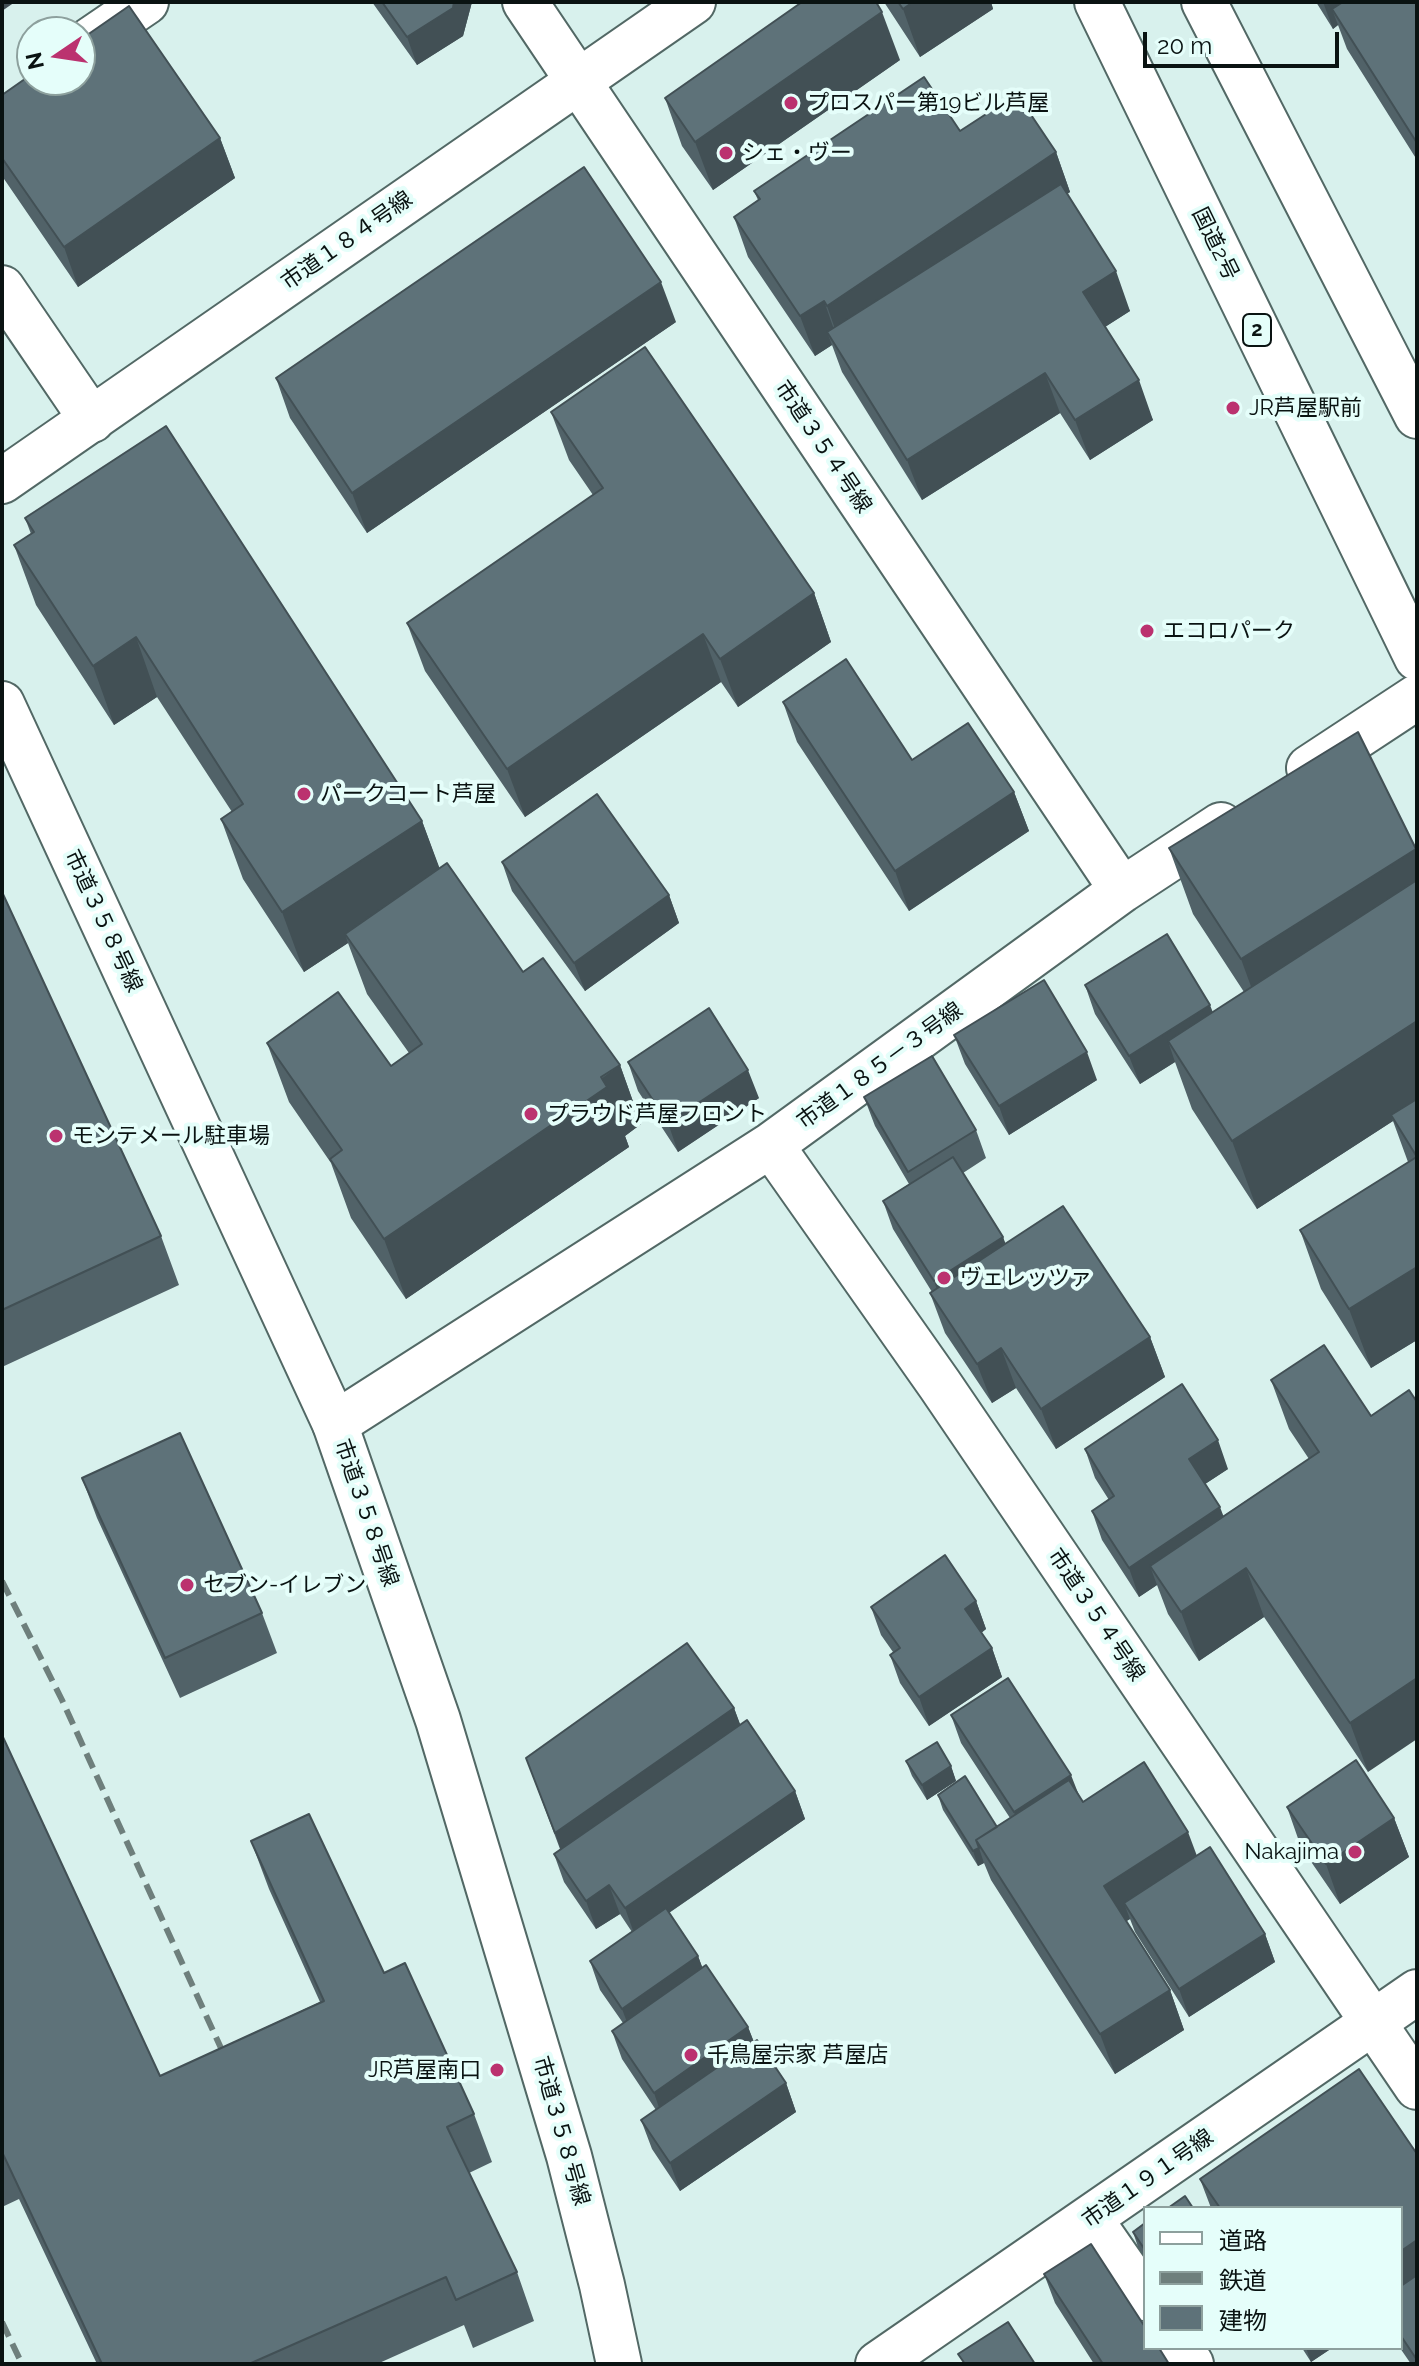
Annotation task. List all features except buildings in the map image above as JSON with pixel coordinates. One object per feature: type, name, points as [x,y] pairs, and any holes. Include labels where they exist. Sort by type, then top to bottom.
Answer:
[{"type":"main road","points":[[96,36],[146,2]]},
{"type":"main road","name":"市道３５４号線","points":[[525,2],[1122,890]]},
{"type":"main road","name":"市道１８４号線","points":[[2,481],[693,2]]},
{"type":"main road","name":"国道2号","points":[[1097,2],[1417,658]]},
{"type":"main road","points":[[1204,2],[1417,416]]},
{"type":"main road","points":[[2,288],[92,420]]},
{"type":"main road","name":"市道１８５－３号線","points":[[335,1424],[771,1145],[1122,890],[1417,697]]},
{"type":"main road","name":"市道３５８号線","points":[[2,704],[335,1424],[438,1720],[569,2156],[619,2364]]},
{"type":"main road","name":"市道３５４号線","points":[[771,1145],[940,1385],[1417,2087]]},
{"type":"main road","name":"市道１９１号線","points":[[878,2364],[1417,1992]]},
{"type":"main road","points":[[1090,2219],[1143,2295]]},
{"type":"railway","points":[[2,1581],[62,1700],[231,2070]]},
{"type":"railway","points":[[2,2322],[22,2364]]},
{"type":"place","name":"プロスパー第19ビル芦屋","points":[[791,103]]},
{"type":"place","name":"シェ・ヴー","points":[[726,153]]},
{"type":"place","name":"JR芦屋駅前","points":[[1233,408]]},
{"type":"place","name":"エコロパーク","points":[[1147,631]]},
{"type":"place","name":"パークコート芦屋","points":[[304,794]]},
{"type":"place","name":"プラウド芦屋フロント","points":[[531,1114]]},
{"type":"place","name":"モンテメール駐車場","points":[[56,1136]]},
{"type":"place","name":"ヴェレッツァ","points":[[944,1278]]},
{"type":"place","name":"セブン-イレブン","points":[[187,1585]]},
{"type":"place","name":"Nakajima","points":[[1355,1852]]},
{"type":"place","name":"千鳥屋宗家 芦屋店","points":[[691,2055]]},
{"type":"place","name":"JR芦屋南口","points":[[497,2070]]}]
